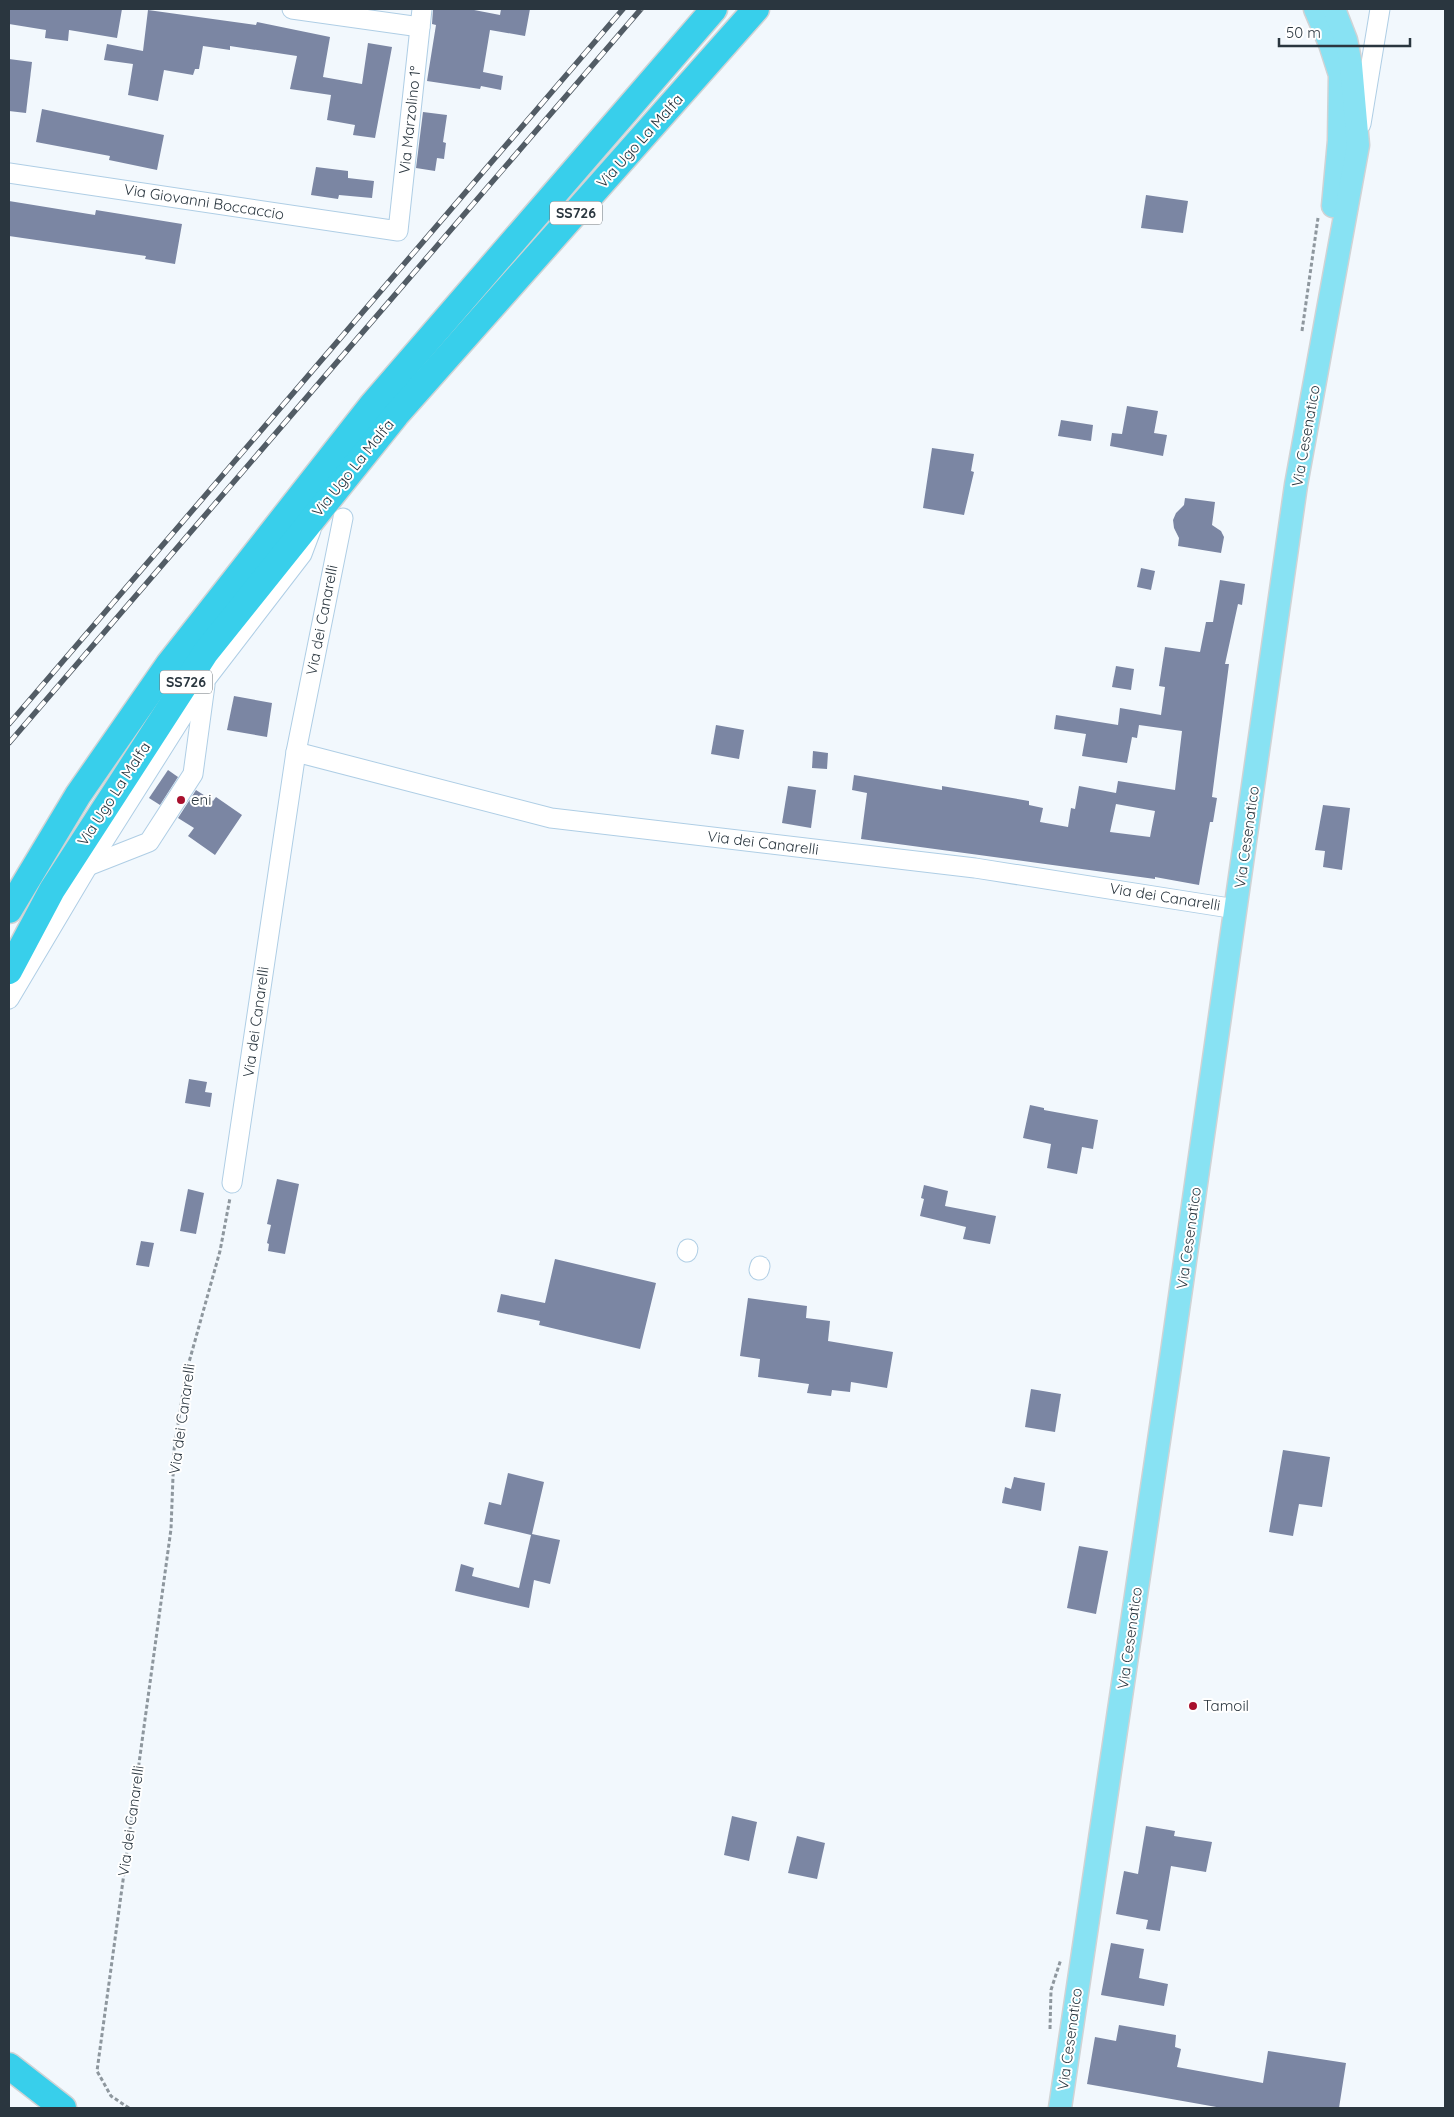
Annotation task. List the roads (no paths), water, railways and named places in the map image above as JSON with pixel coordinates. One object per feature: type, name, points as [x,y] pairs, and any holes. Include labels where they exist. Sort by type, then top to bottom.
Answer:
[{"type":"highway","name":"Via Ugo La Malfa","points":[[9,910],[78,795],[175,656],[372,405],[714,9]]},
{"type":"highway","name":"Via Ugo La Malfa","points":[[9,971],[52,890],[206,652],[330,515],[396,415],[756,9]]},
{"type":"highway","points":[[9,2066],[63,2108]]},
{"type":"main road","points":[[1315,9],[1340,75],[1348,143]]},
{"type":"main road","points":[[1322,9],[1330,31],[1334,58]]},
{"type":"main road","points":[[1334,9],[1346,40],[1351,65],[1348,143]]},
{"type":"main road","name":"Via Cesenatico","points":[[1060,2108],[1236,909],[1296,485],[1318,368],[1348,143]]},
{"type":"street","points":[[292,9],[421,18]]},
{"type":"street","name":"Via Cesenatico","points":[[1348,143],[1380,9]]},
{"type":"street","name":"Via Marzolino 1°","points":[[398,231],[421,18]]},
{"type":"street","name":"Via Giovanni Boccaccio","points":[[9,173],[398,231]]},
{"type":"street","points":[[9,1000],[88,866],[206,679],[330,515]]},
{"type":"street","name":"Via dei Canarelli","points":[[232,1183],[330,515]]},
{"type":"street","points":[[88,866],[149,842],[193,774],[206,679]]},
{"type":"street","name":"Via dei Canarelli","points":[[296,752],[551,818],[976,868],[1236,909]]},
{"type":"railway","points":[[9,724],[623,9]]},
{"type":"railway","points":[[9,743],[641,9]]},
{"type":"place","name":"eni","points":[[181,800]]},
{"type":"place","name":"Tamoil","points":[[1193,1706]]}]
